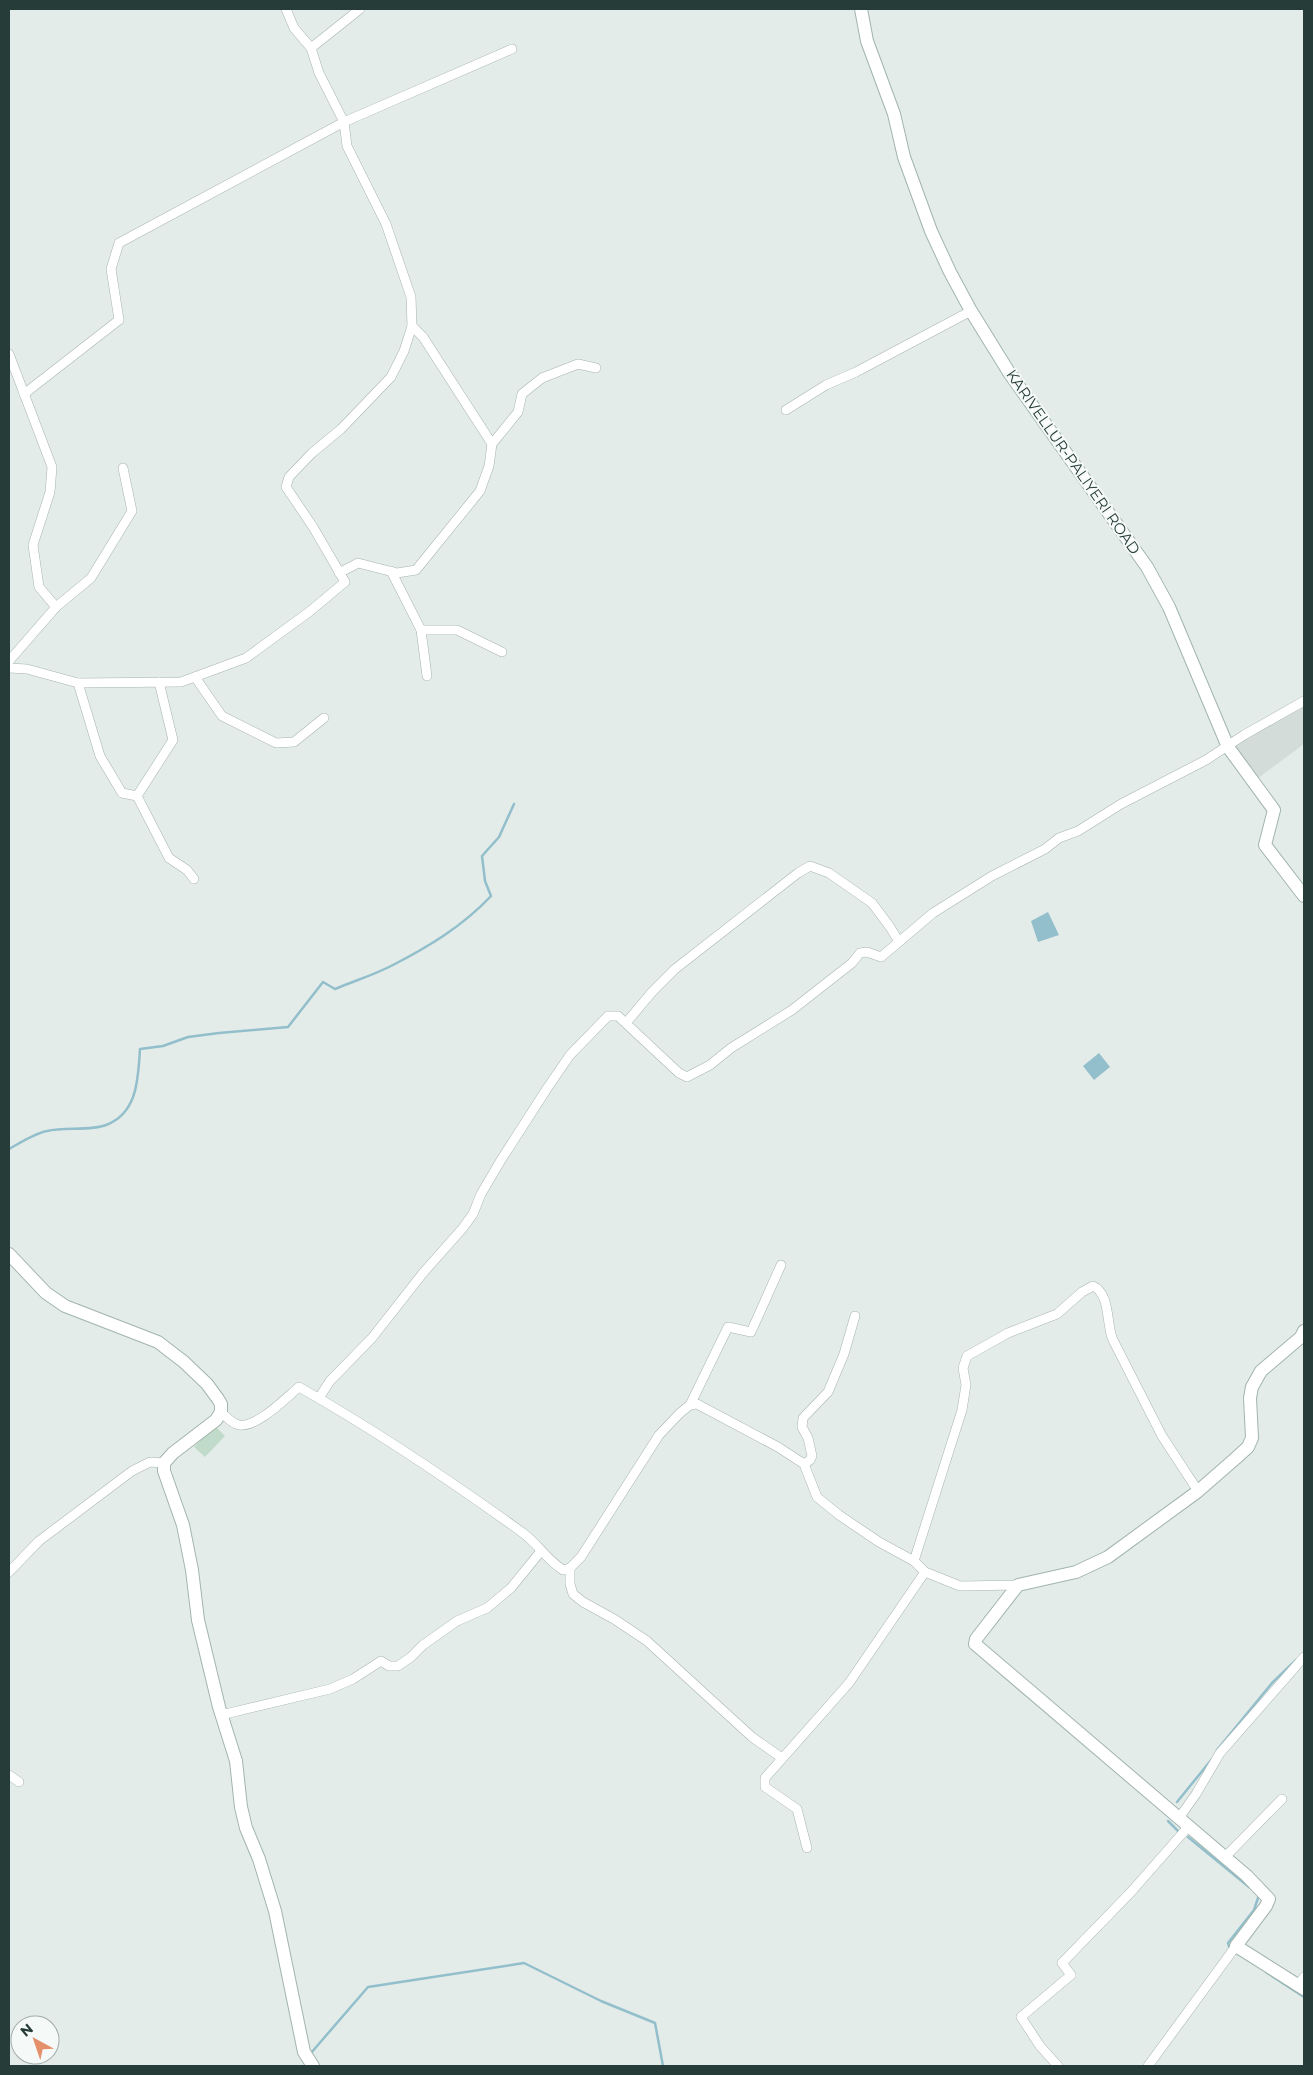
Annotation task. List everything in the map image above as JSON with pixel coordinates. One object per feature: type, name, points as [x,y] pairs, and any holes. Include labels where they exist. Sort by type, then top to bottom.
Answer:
[{"type":"main road","name":"KARIVELLUR-PALIYERI ROAD","points":[[861,9],[867,41],[894,114],[904,157],[931,232],[971,312],[1031,404],[1147,567],[1168,607],[1228,747],[1274,810],[1265,845],[1304,896]]},
{"type":"main road","points":[[9,1254],[46,1293],[65,1306],[158,1342],[184,1362],[207,1384],[221,1404],[216,1420],[173,1453],[164,1463],[164,1471],[183,1525],[192,1570],[198,1620],[221,1715],[236,1760],[241,1807],[246,1828],[260,1859],[275,1911],[304,2052],[313,2066]]},
{"type":"main road","points":[[1302,1984],[1236,1946],[1266,1906],[1269,1899],[1247,1876],[975,1644],[976,1639],[1018,1585],[1076,1572],[1108,1558],[1198,1491],[1248,1447],[1253,1432],[1250,1398],[1252,1387],[1261,1371],[1301,1337],[1304,1331]]},
{"type":"street","points":[[9,668],[27,669],[78,683],[181,682],[246,658],[302,617],[344,582],[312,526],[286,487],[289,477],[312,453],[341,428],[392,377],[404,351],[412,326],[411,296],[386,224],[347,146],[344,122],[319,72],[311,48],[294,28],[286,9]]},
{"type":"street","points":[[311,48],[360,9]]},
{"type":"street","points":[[24,394],[119,320],[111,268],[118,243],[344,122],[512,49]]},
{"type":"street","points":[[786,410],[826,385],[856,372],[971,312]]},
{"type":"street","points":[[412,326],[422,337],[492,444]]},
{"type":"street","points":[[9,354],[52,467],[50,492],[33,545],[39,587],[56,607]]},
{"type":"street","points":[[339,573],[358,563],[397,573],[416,570],[480,491],[488,466],[492,444],[518,412],[522,394],[542,378],[578,364],[596,368]]},
{"type":"street","points":[[9,661],[56,607],[91,578],[132,511],[123,468]]},
{"type":"street","points":[[391,571],[421,630],[427,676]]},
{"type":"street","points":[[421,630],[457,630],[502,652]]},
{"type":"street","points":[[195,677],[222,716],[276,743],[294,742],[324,718]]},
{"type":"street","points":[[137,796],[173,740],[159,682]]},
{"type":"street","points":[[78,683],[100,756],[122,793],[137,796]]},
{"type":"street","points":[[319,1398],[330,1381],[372,1338],[423,1273],[462,1229],[473,1214],[481,1194],[505,1154],[570,1055],[608,1016],[618,1016],[670,1065],[687,1077],[792,1010],[852,963],[860,954],[867,952],[881,957],[933,913],[992,876],[1045,849],[1059,838],[1078,831],[1121,804],[1176,777],[1304,701]]},
{"type":"street","points":[[137,796],[169,858],[187,870],[194,879]]},
{"type":"street","points":[[626,1023],[652,992],[675,969],[810,866],[829,873],[872,903],[899,942]]},
{"type":"street","points":[[690,1405],[728,1327],[751,1332],[781,1265]]},
{"type":"street","points":[[914,1561],[962,1410],[966,1385],[964,1361],[967,1356],[1008,1333],[1045,1320],[1056,1314],[1082,1292],[1093,1286],[1100,1291],[1108,1310],[1112,1340],[1162,1436],[1198,1491]]},
{"type":"street","points":[[804,1464],[812,1456],[801,1423],[803,1418],[828,1392],[844,1354],[854,1316]]},
{"type":"street","points":[[220,1412],[237,1425],[245,1426],[257,1421],[299,1387],[416,1458],[526,1535],[562,1570],[570,1568],[581,1557],[659,1435],[680,1412],[690,1405],[697,1404],[778,1447],[804,1464],[817,1497],[839,1515],[879,1542],[914,1561],[925,1572],[960,1586],[1018,1585]]},
{"type":"street","points":[[9,1572],[40,1541],[132,1471],[150,1462],[164,1463]]},
{"type":"street","points":[[221,1715],[330,1689],[353,1679],[381,1662],[389,1666],[398,1666],[450,1625],[487,1608],[511,1588],[541,1551]]},
{"type":"street","points":[[570,1568],[570,1584],[573,1594],[582,1602],[614,1619],[647,1641],[752,1737],[782,1758]]},
{"type":"street","points":[[807,1848],[797,1809],[765,1787],[765,1778],[849,1683],[925,1572]]},
{"type":"street","points":[[1058,2066],[1040,2046],[1021,2017],[1071,1975],[1062,1963],[1131,1892],[1184,1822],[1196,1794],[1220,1752],[1304,1658]]},
{"type":"street","points":[[9,1775],[18,1782]]},
{"type":"street","points":[[1225,1857],[1282,1799]]},
{"type":"street","points":[[1148,2066],[1236,1946]]},
{"type":"shaded area","points":[[1304,705],[1304,744],[1257,779],[1233,748],[1243,739]]},
{"type":"green space","points":[[215,1426],[225,1436],[205,1457],[194,1447]]},
{"type":"water","points":[[1048,912],[1059,935],[1038,942],[1031,921]]},
{"type":"water","points":[[1099,1053],[1110,1067],[1094,1080],[1083,1066]]},
{"type":"waterway","points":[[9,1149],[42,1132],[100,1127],[117,1119],[125,1112],[134,1093],[137,1083],[140,1049],[163,1046],[188,1037],[288,1027],[323,982],[335,989],[386,969],[445,935],[469,917],[491,896],[485,881],[482,856],[499,837],[514,804]]},
{"type":"waterway","points":[[1217,1750],[1272,1683],[1296,1660]]},
{"type":"waterway","points":[[1177,1802],[1212,1759]]},
{"type":"waterway","points":[[1168,1821],[1179,1832]]},
{"type":"waterway","points":[[1188,1837],[1249,1887]]},
{"type":"waterway","points":[[1230,1949],[1228,1943],[1254,1910],[1259,1895]]},
{"type":"waterway","points":[[311,2053],[368,1987],[524,1963],[601,2001],[655,2023],[663,2066]]},
{"type":"waterway","points":[[1266,1972],[1304,1997]]}]
